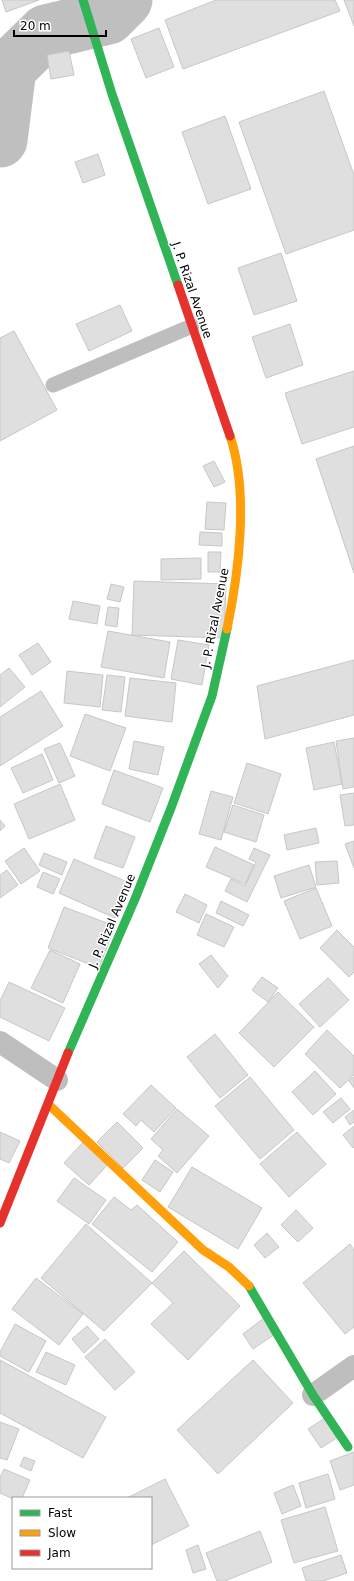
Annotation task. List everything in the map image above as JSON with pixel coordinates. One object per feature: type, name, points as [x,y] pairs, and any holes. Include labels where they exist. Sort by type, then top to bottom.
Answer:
[{"type":"main road","name":"J. P. Rizal Avenue","points":[[0,1224],[57,1080],[135,899],[171,808],[212,696],[230,613],[241,536],[237,466],[227,428],[112,94],[84,1]]},
{"type":"main road","points":[[48,1104],[203,1250],[229,1267],[246,1282],[314,1395],[348,1447]]},
{"type":"street","points":[[0,1042],[57,1080]]},
{"type":"street","points":[[314,1395],[354,1366]]},
{"type":"lane","points":[[53,386],[192,326]]},
{"type":"building","points":[[2,0],[39,0],[6,12]]},
{"type":"building","points":[[216,0],[335,0],[340,11],[183,69],[165,20]]},
{"type":"building","points":[[344,0],[354,0],[354,26]]},
{"type":"building","points":[[159,28],[174,67],[146,78],[131,39]]},
{"type":"building","points":[[69,51],[74,75],[51,79],[47,55]]},
{"type":"building","points":[[324,91],[354,175],[354,230],[286,254],[239,122]]},
{"type":"building","points":[[225,116],[251,189],[208,204],[182,132]]},
{"type":"building","points":[[98,154],[105,175],[83,183],[75,162]]},
{"type":"building","points":[[281,253],[297,301],[254,315],[238,268]]},
{"type":"building","points":[[120,305],[132,331],[89,351],[76,324]]},
{"type":"building","points":[[290,324],[303,365],[266,378],[252,337]]},
{"type":"building","points":[[14,331],[57,410],[0,441],[0,338]]},
{"type":"building","points":[[354,371],[354,427],[302,444],[285,393]]},
{"type":"building","points":[[354,446],[354,573],[316,459]]},
{"type":"building","points":[[214,461],[225,482],[214,487],[203,466]]},
{"type":"building","points":[[207,502],[226,503],[224,530],[205,529]]},
{"type":"building","points":[[200,532],[222,533],[222,546],[199,545]]},
{"type":"building","points":[[208,552],[221,552],[220,572],[208,572]]},
{"type":"building","points":[[201,558],[201,579],[161,580],[161,559]]},
{"type":"building","points":[[134,581],[226,584],[224,638],[132,635]]},
{"type":"building","points":[[111,584],[124,587],[120,602],[107,599]]},
{"type":"building","points":[[73,601],[100,606],[97,624],[69,619]]},
{"type":"building","points":[[108,607],[119,608],[117,627],[105,625]]},
{"type":"building","points":[[108,631],[170,642],[164,678],[101,667]]},
{"type":"building","points":[[178,640],[209,645],[202,685],[171,679]]},
{"type":"building","points":[[38,643],[51,662],[32,675],[19,655]]},
{"type":"building","points":[[354,660],[354,715],[265,739],[257,686]]},
{"type":"building","points":[[9,668],[25,687],[0,707],[0,675]]},
{"type":"building","points":[[67,671],[103,675],[100,707],[64,703]]},
{"type":"building","points":[[107,675],[125,677],[121,712],[102,710]]},
{"type":"building","points":[[130,678],[176,683],[172,722],[125,716]]},
{"type":"building","points":[[41,691],[63,726],[0,766],[0,717]]},
{"type":"building","points":[[85,714],[126,728],[110,771],[70,756]]},
{"type":"building","points":[[354,738],[354,787],[343,789],[336,741]]},
{"type":"building","points":[[134,741],[164,747],[158,775],[129,769]]},
{"type":"building","points":[[334,742],[342,784],[314,790],[306,748]]},
{"type":"building","points":[[60,743],[75,776],[59,783],[44,749]]},
{"type":"building","points":[[42,754],[53,780],[23,793],[11,768]]},
{"type":"building","points":[[247,763],[281,774],[268,814],[234,803]]},
{"type":"building","points":[[114,770],[163,788],[150,822],[102,804]]},
{"type":"building","points":[[60,784],[75,820],[29,839],[14,804]]},
{"type":"building","points":[[211,791],[233,797],[221,840],[199,834]]},
{"type":"building","points":[[354,793],[354,825],[345,826],[340,795]]},
{"type":"building","points":[[233,805],[264,815],[256,842],[224,832]]},
{"type":"building","points":[[0,820],[5,826],[0,831]]},
{"type":"building","points":[[106,826],[135,837],[123,868],[94,858]]},
{"type":"building","points":[[316,828],[319,843],[287,850],[284,835]]},
{"type":"building","points":[[354,841],[354,868],[345,844]]},
{"type":"building","points":[[215,847],[254,865],[245,884],[206,867]]},
{"type":"building","points":[[24,848],[40,871],[21,884],[5,861]]},
{"type":"building","points":[[254,848],[270,855],[247,902],[225,891],[231,879],[245,886],[256,862],[249,859]]},
{"type":"building","points":[[44,853],[67,862],[62,875],[39,865]]},
{"type":"building","points":[[74,859],[130,883],[115,918],[59,893]]},
{"type":"building","points":[[337,861],[339,883],[317,885],[315,862]]},
{"type":"building","points":[[309,865],[316,887],[281,898],[274,876]]},
{"type":"building","points":[[7,870],[18,885],[0,898],[0,875]]},
{"type":"building","points":[[43,872],[60,879],[53,894],[37,887]]},
{"type":"building","points":[[316,888],[332,926],[300,939],[284,901]]},
{"type":"building","points":[[185,894],[207,905],[199,923],[176,912]]},
{"type":"building","points":[[221,901],[249,915],[243,926],[216,913]]},
{"type":"building","points":[[64,907],[115,926],[99,968],[48,948]]},
{"type":"building","points":[[206,914],[234,927],[224,947],[197,935]]},
{"type":"building","points":[[337,930],[354,947],[354,972],[349,977],[320,948]]},
{"type":"building","points":[[50,950],[80,964],[63,1003],[31,988]]},
{"type":"building","points":[[211,955],[228,976],[218,988],[199,964]]},
{"type":"building","points":[[262,977],[278,988],[268,1002],[252,990]]},
{"type":"building","points":[[328,978],[349,1000],[320,1027],[299,1004]]},
{"type":"building","points":[[9,982],[65,1008],[49,1041],[0,1017],[0,1001]]},
{"type":"building","points":[[278,992],[314,1027],[274,1067],[239,1033]]},
{"type":"building","points":[[327,1030],[354,1056],[354,1075],[340,1088],[305,1054]]},
{"type":"building","points":[[215,1034],[248,1075],[220,1098],[187,1057]]},
{"type":"building","points":[[315,1071],[336,1094],[313,1115],[292,1092]]},
{"type":"building","points":[[250,1077],[294,1130],[260,1159],[215,1106]]},
{"type":"building","points":[[354,1077],[354,1088],[349,1081]]},
{"type":"building","points":[[151,1085],[176,1108],[154,1132],[141,1120],[136,1126],[123,1114]]},
{"type":"building","points":[[341,1098],[350,1109],[333,1123],[323,1112]]},
{"type":"building","points":[[177,1109],[209,1136],[177,1173],[158,1156],[163,1150],[151,1139]]},
{"type":"building","points":[[354,1110],[354,1122],[350,1125],[345,1117]]},
{"type":"building","points":[[117,1122],[143,1148],[123,1168],[97,1142]]},
{"type":"building","points":[[354,1126],[354,1147],[353,1148],[343,1135]]},
{"type":"building","points":[[0,1132],[20,1141],[9,1163],[0,1159]]},
{"type":"building","points":[[297,1132],[326,1164],[289,1197],[260,1164]]},
{"type":"building","points":[[84,1141],[109,1163],[89,1185],[64,1163]]},
{"type":"building","points":[[155,1160],[173,1172],[160,1192],[142,1180]]},
{"type":"building","points":[[192,1167],[262,1208],[238,1249],[168,1207]]},
{"type":"building","points":[[74,1178],[106,1200],[89,1224],[57,1201]]},
{"type":"building","points":[[114,1197],[131,1210],[137,1205],[178,1242],[152,1272],[92,1224]]},
{"type":"building","points":[[296,1210],[313,1228],[298,1242],[281,1225]]},
{"type":"building","points":[[86,1224],[152,1283],[104,1331],[41,1278]]},
{"type":"building","points":[[267,1233],[279,1247],[265,1258],[254,1245]]},
{"type":"building","points":[[350,1244],[354,1250],[354,1327],[345,1334],[303,1283]]},
{"type":"building","points":[[184,1251],[240,1306],[188,1360],[151,1324],[173,1303],[152,1283]]},
{"type":"building","points":[[36,1278],[83,1314],[59,1345],[12,1309]]},
{"type":"building","points":[[264,1318],[275,1334],[253,1349],[243,1334]]},
{"type":"building","points":[[15,1324],[46,1341],[29,1372],[0,1356],[0,1352]]},
{"type":"building","points":[[87,1326],[99,1339],[84,1353],[72,1339]]},
{"type":"building","points":[[105,1339],[135,1372],[115,1390],[85,1357]]},
{"type":"building","points":[[46,1352],[75,1365],[66,1385],[36,1372]]},
{"type":"building","points":[[0,1360],[106,1417],[83,1458],[0,1413]]},
{"type":"building","points":[[253,1360],[293,1403],[218,1474],[177,1430]]},
{"type":"building","points":[[325,1418],[338,1437],[321,1448],[308,1429]]},
{"type":"building","points":[[0,1422],[19,1429],[7,1460],[0,1458]]},
{"type":"building","points":[[354,1452],[354,1485],[340,1490],[330,1461]]},
{"type":"building","points":[[24,1457],[35,1461],[31,1471],[20,1466]]},
{"type":"building","points":[[4,1469],[30,1480],[22,1497],[12,1497],[12,1499],[0,1493],[0,1477]]},
{"type":"building","points":[[328,1474],[335,1499],[306,1508],[299,1483]]},
{"type":"building","points":[[165,1479],[189,1526],[152,1544],[152,1497],[129,1497]]},
{"type":"building","points":[[293,1485],[301,1506],[282,1514],[274,1493]]},
{"type":"building","points":[[325,1507],[338,1551],[294,1563],[281,1520]]},
{"type":"building","points":[[260,1531],[272,1562],[225,1581],[217,1581],[206,1553]]},
{"type":"building","points":[[198,1545],[206,1569],[193,1573],[186,1550]]},
{"type":"building","points":[[341,1555],[347,1573],[323,1581],[306,1581],[302,1568]]},
{"type":"waterway","points":[[0,140],[9,68],[46,32],[108,17],[125,0]]},
{"type":"traffic: fast","points":[[83,0],[112,94],[178,285]]},
{"type":"traffic: fast","points":[[68,1053],[135,899],[171,808],[212,696],[227,629]]},
{"type":"traffic: fast","points":[[249,1286],[313,1395],[348,1447]]},
{"type":"traffic: slow","points":[[227,629],[238,558],[241,507],[236,458],[230,436]]},
{"type":"traffic: slow","points":[[48,1104],[203,1250],[229,1267],[249,1286]]},
{"type":"traffic: jam","points":[[178,285],[230,436]]},
{"type":"traffic: jam","points":[[0,1223],[68,1053]]}]
